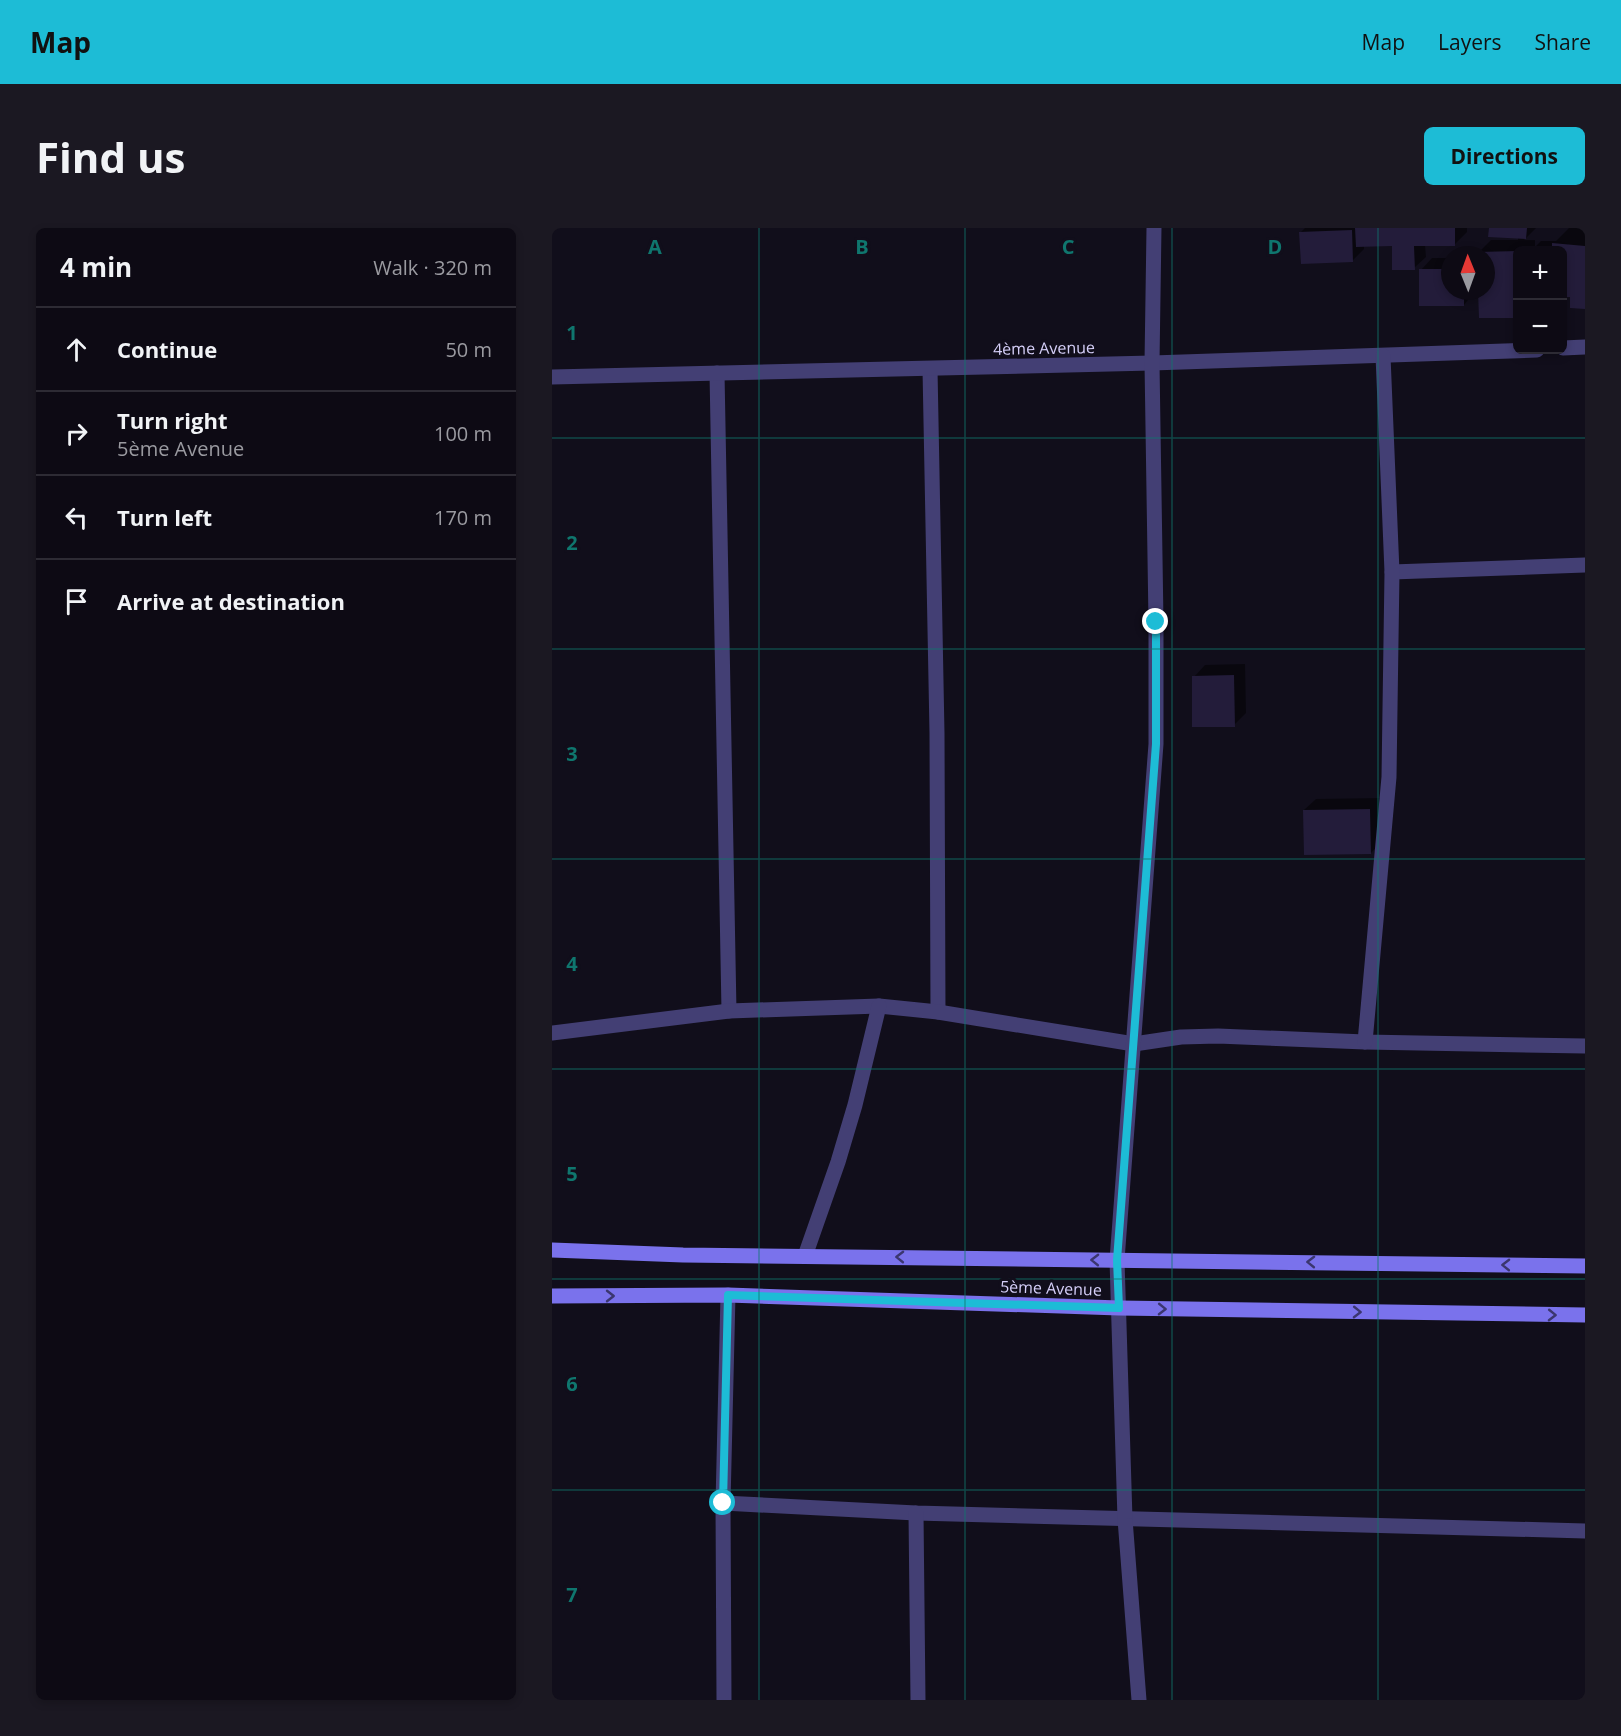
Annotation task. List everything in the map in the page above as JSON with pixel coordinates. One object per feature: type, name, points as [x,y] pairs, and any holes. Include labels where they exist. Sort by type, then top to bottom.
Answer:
[{"type":"street","points":[[1138,1700],[1125,1519],[1117,1260],[1156,744],[1152,363],[1154,228]]},
{"type":"street","points":[[1567,348],[1585,347]]},
{"type":"street","name":"4ème Avenue","points":[[552,377],[1152,363],[1513,351]]},
{"type":"street","points":[[1365,1042],[1389,777],[1392,572],[1383,356]]},
{"type":"street","points":[[930,369],[937,733],[938,1012]]},
{"type":"street","points":[[717,373],[729,1011]]},
{"type":"street","points":[[1392,572],[1585,564]]},
{"type":"street","points":[[805,1256],[851,1117],[879,1006]]},
{"type":"street","points":[[552,1033],[729,1011],[879,1006],[938,1012],[1134,1044],[1181,1037],[1218,1036],[1365,1042],[1585,1046]]},
{"type":"street","name":"5ème Avenue","points":[[552,1250],[683,1255],[1585,1266]]},
{"type":"street","points":[[724,1700],[723,1503],[728,1295]]},
{"type":"street","name":"5ème Avenue","points":[[552,1296],[728,1295],[1119,1308],[1585,1315]]},
{"type":"street","points":[[723,1503],[916,1513],[1585,1531]]},
{"type":"street","points":[[916,1513],[918,1700]]},
{"type":"building","points":[[1355,228],[1455,228],[1455,246],[1414,246],[1415,270],[1392,270],[1392,246],[1356,247]]},
{"type":"building","points":[[1489,228],[1527,228],[1526,239],[1488,237]]},
{"type":"building","points":[[1352,230],[1353,262],[1301,264],[1299,232]]},
{"type":"building","points":[[1552,243],[1585,246],[1585,309],[1570,308],[1570,297],[1567,297],[1567,246],[1552,246]]},
{"type":"building","points":[[1513,251],[1513,318],[1479,318],[1478,300],[1495,300],[1495,252]]},
{"type":"building","points":[[1419,269],[1441,269],[1441,300],[1464,300],[1464,306],[1419,306]]},
{"type":"building","points":[[1234,675],[1235,727],[1192,727],[1192,676]]},
{"type":"building","points":[[1370,809],[1371,854],[1304,855],[1303,810]]},
{"type":"route","points":[[723,1503],[728,1295],[1119,1308],[1117,1260],[1156,744],[1156,622]]}]
